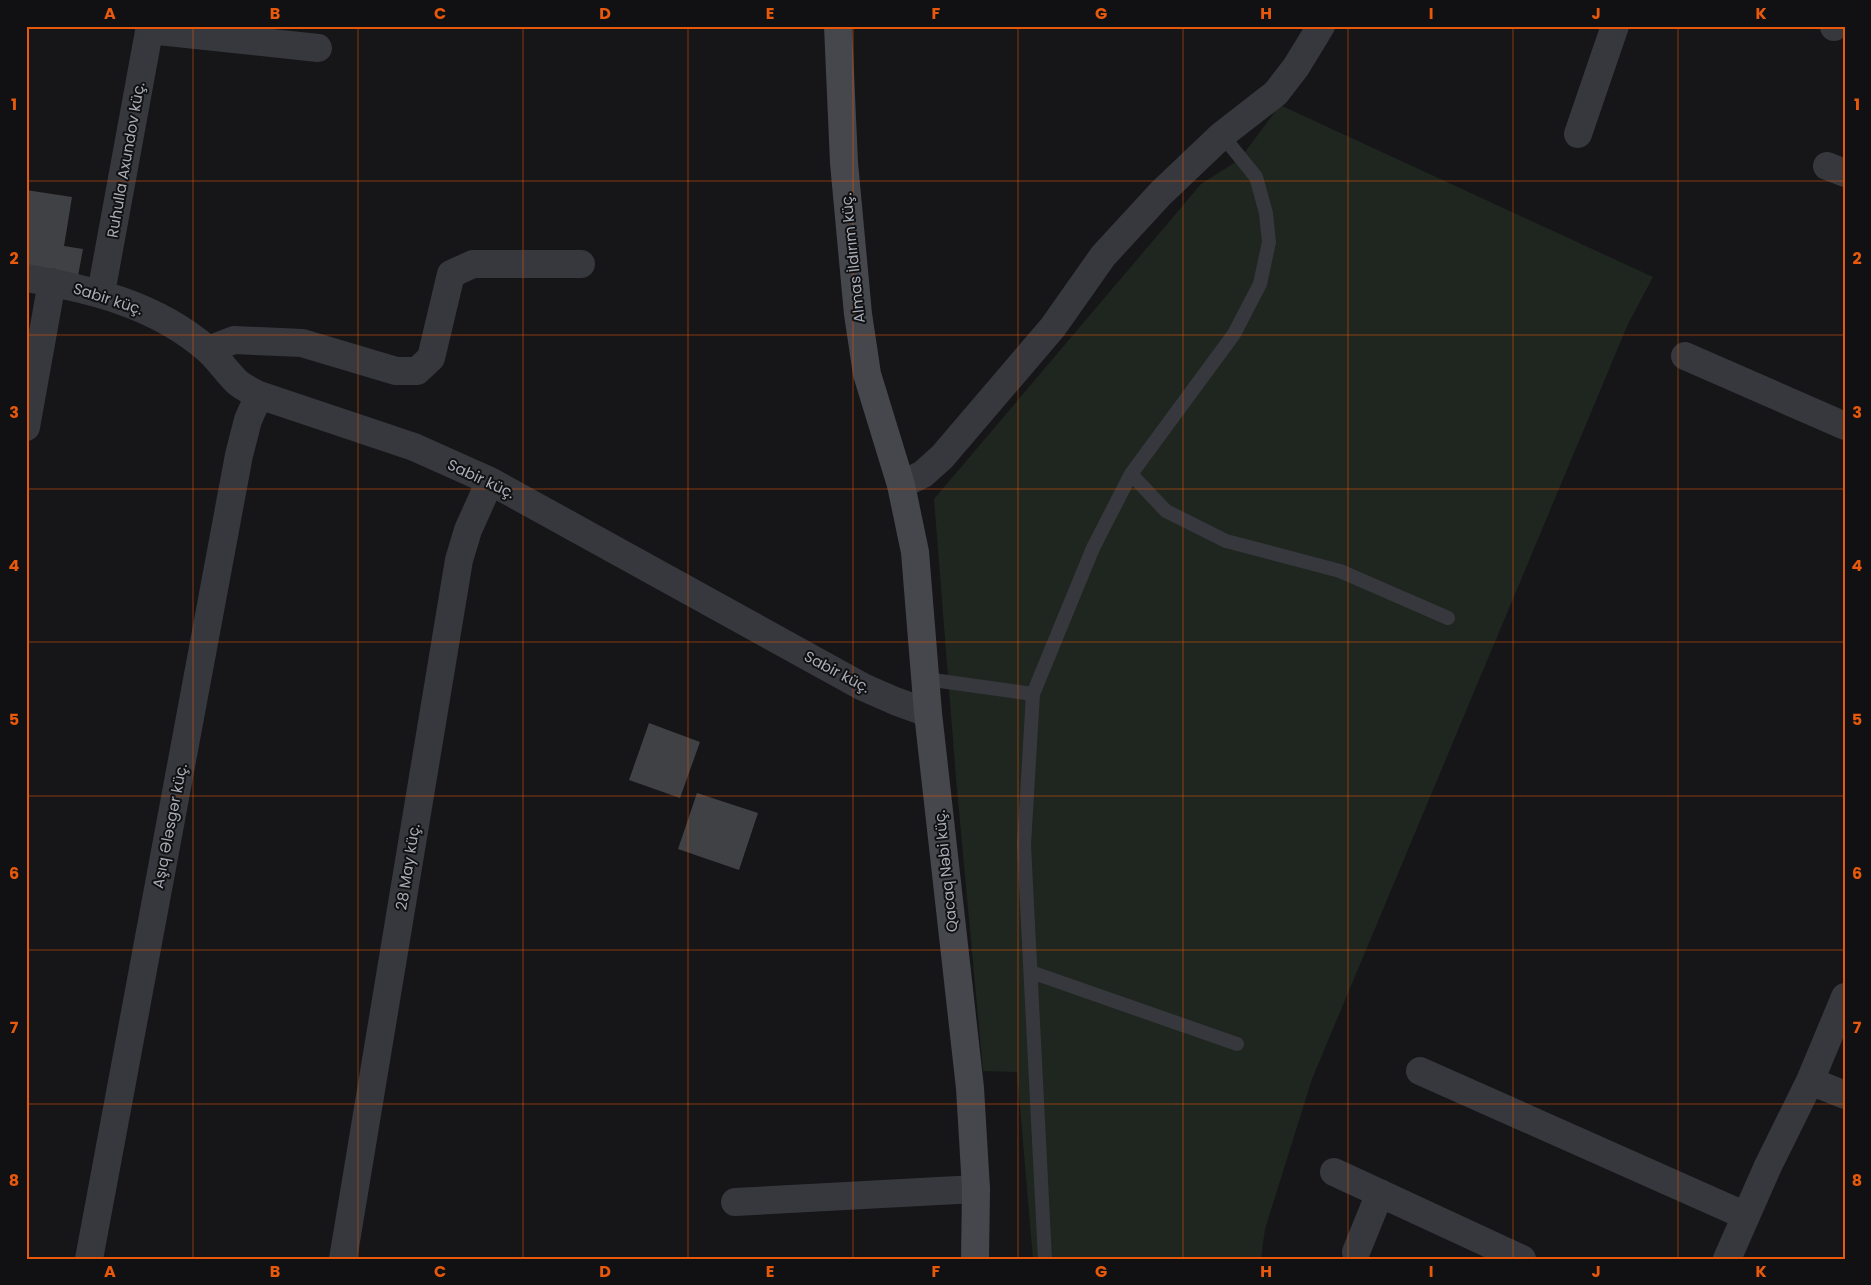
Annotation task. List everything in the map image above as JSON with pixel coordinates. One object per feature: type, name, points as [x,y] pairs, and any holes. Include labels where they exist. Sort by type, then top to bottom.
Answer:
[{"type":"street","name":"Almas İldırım küç.","points":[[838,26],[844,163],[858,314],[867,374],[901,485]]},
{"type":"street","points":[[901,485],[923,474],[942,457],[1053,327],[1103,256],[1161,193],[1222,136],[1276,93],[1296,67],[1321,26]]},
{"type":"street","points":[[1578,134],[1615,26]]},
{"type":"street","points":[[150,28],[318,48]]},
{"type":"street","name":"Ruhulla Axundov küç.","points":[[101,293],[150,28]]},
{"type":"street","points":[[208,350],[234,340],[302,343],[396,371],[417,371],[431,358],[451,274],[473,264],[581,264]]},
{"type":"street","points":[[26,427],[39,280]]},
{"type":"street","name":"Sabir küç.","points":[[39,280],[101,293],[136,305],[173,325],[208,350],[237,383],[259,395],[414,447],[490,480],[863,687],[928,713]]},
{"type":"street","points":[[1685,356],[1845,426]]},
{"type":"street","name":"Aşıq Ələsgər küç.","points":[[89,1259],[239,455],[248,420],[259,395]]},
{"type":"street","name":"28 May küç.","points":[[343,1259],[459,560],[468,530],[490,480]]},
{"type":"street","name":"Qacaq Nəbi küç.","points":[[901,485],[915,552],[928,713],[970,1088],[976,1190],[975,1259]]},
{"type":"street","points":[[1727,1259],[1768,1166],[1810,1082],[1845,997]]},
{"type":"street","points":[[1420,1071],[1746,1216]]},
{"type":"street","points":[[1810,1082],[1845,1094]]},
{"type":"street","points":[[1334,1172],[1522,1259]]},
{"type":"street","points":[[735,1202],[976,1190]]},
{"type":"street","points":[[1356,1252],[1380,1193]]},
{"type":"lane","points":[[1045,1259],[1024,844],[1033,694],[1093,548],[1131,474],[1234,334],[1260,284],[1269,242],[1266,213],[1256,177],[1222,136]]},
{"type":"lane","points":[[1131,474],[1166,511],[1226,541],[1340,571],[1448,618]]},
{"type":"lane","points":[[926,679],[1033,694]]},
{"type":"lane","points":[[1030,972],[1237,1044]]},
{"type":"shaded area","points":[[1280,105],[1653,277],[1628,324],[1312,1079],[1265,1229],[1261,1259],[1033,1259],[1017,1072],[983,1071],[956,778],[934,499],[1201,184],[1239,160]]},
{"type":"building","points":[[26,190],[72,197],[64,246],[83,249],[78,276],[26,267]]},
{"type":"building","points":[[649,723],[700,742],[680,798],[629,780]]},
{"type":"building","points":[[697,793],[758,813],[739,870],[678,849]]}]
